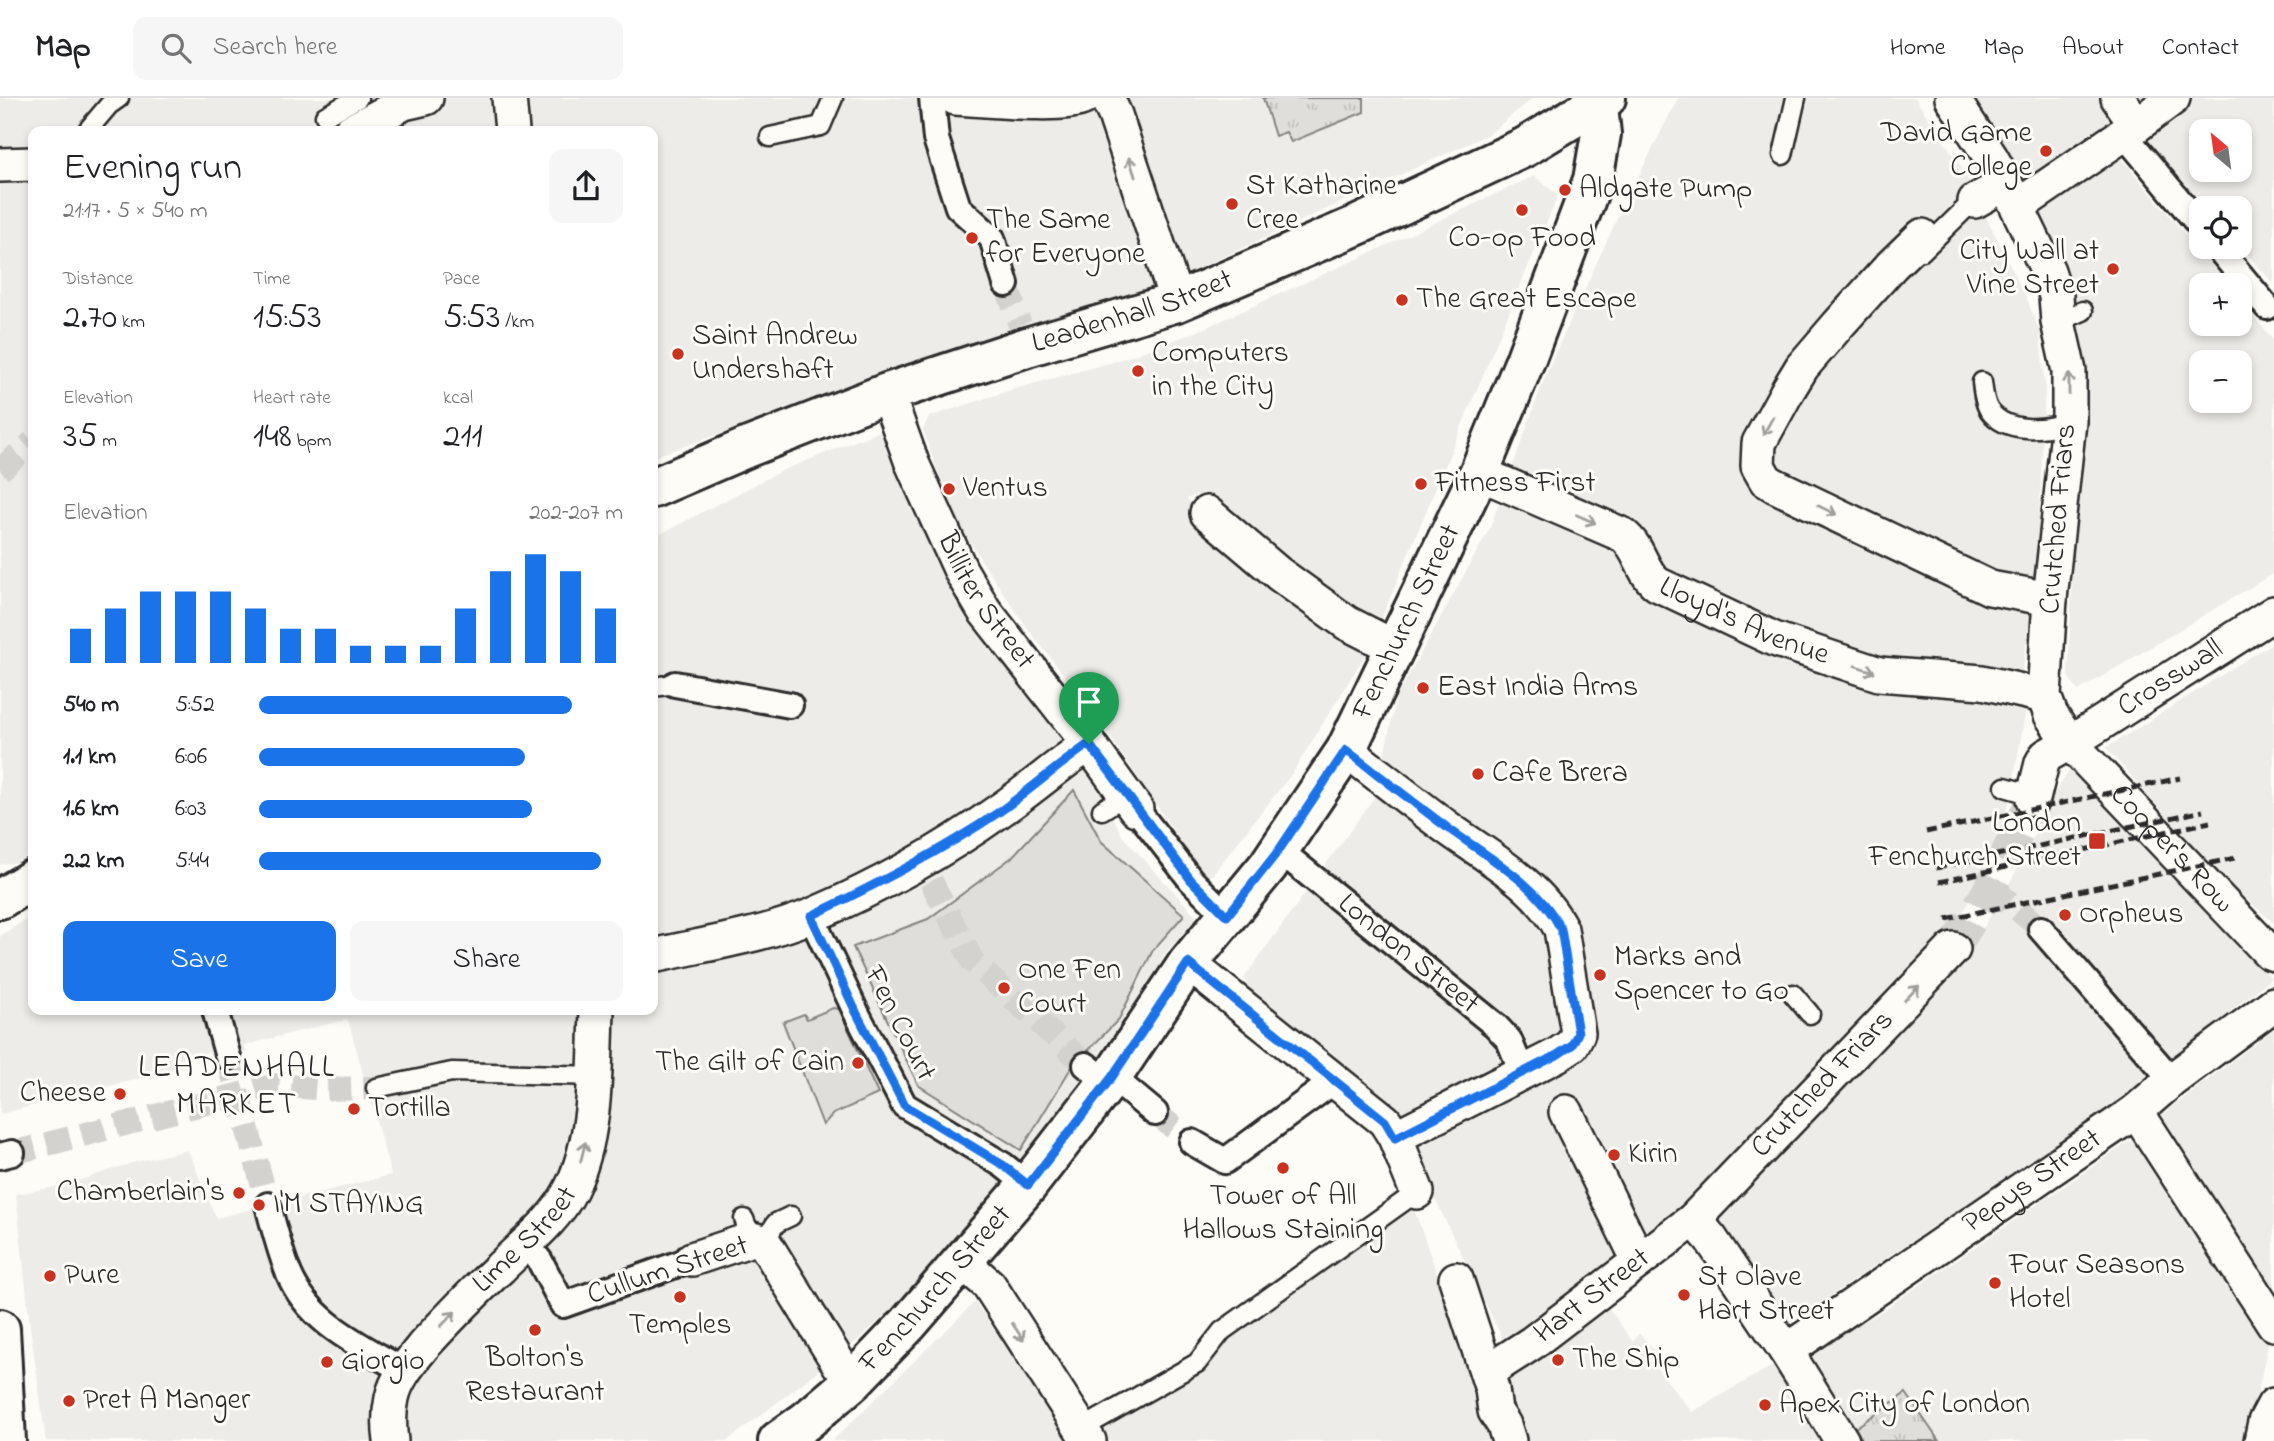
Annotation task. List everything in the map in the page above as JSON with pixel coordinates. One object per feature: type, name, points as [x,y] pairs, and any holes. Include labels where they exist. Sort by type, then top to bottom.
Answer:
[{"type":"street","points":[[338,124],[426,98]]},
{"type":"street","points":[[509,98],[512,126]]},
{"type":"street","points":[[932,98],[936,139],[958,207],[992,238],[1006,284]]},
{"type":"street","points":[[955,98],[1050,103],[1083,98]]},
{"type":"street","points":[[1107,98],[1177,302]]},
{"type":"street","name":"Crutched Friars","points":[[1952,98],[2012,195],[2048,271],[2069,325],[2069,422],[2050,599],[2044,696]]},
{"type":"street","points":[[2118,98],[2135,135],[2189,210]]},
{"type":"street","points":[[1973,203],[2012,195],[2135,135],[2173,98]]},
{"type":"street","name":"Leadenhall Street","points":[[658,486],[746,447],[887,393],[1023,336],[1177,302],[1360,224],[1524,147],[1600,99]]},
{"type":"street","name":"Fenchurch Street","points":[[778,1441],[807,1421],[853,1381],[908,1324],[1028,1185],[1102,1075],[1279,850],[1346,750],[1479,472],[1526,358],[1582,212],[1596,166],[1601,134],[1600,99]]},
{"type":"street","points":[[0,165],[28,164]]},
{"type":"street","points":[[1922,236],[1892,265],[1801,368],[1759,443],[1758,466],[1766,480],[1774,485],[1990,588],[2050,599]]},
{"type":"street","points":[[2227,259],[2267,307]]},
{"type":"street","name":"Billiter Street","points":[[887,393],[912,463],[961,571],[985,610],[1089,744],[1121,805],[1227,916]]},
{"type":"street","name":"Lloyd's Avenue","points":[[1479,472],[1623,536],[1631,541],[1650,578],[1657,584],[1774,639],[1879,674],[1982,682],[2044,696]]},
{"type":"street","points":[[1207,513],[1279,574],[1347,623],[1394,647]]},
{"type":"street","name":"Crosswall","points":[[2069,742],[2274,613]]},
{"type":"street","points":[[664,685],[790,705]]},
{"type":"street","name":"Cooper's Row","points":[[2044,696],[2051,715],[2069,742],[2269,952],[2274,954]]},
{"type":"street","points":[[2025,793],[2046,756],[2069,742]]},
{"type":"street","points":[[658,955],[754,933],[811,916],[859,893],[926,871],[997,813],[1089,744]]},
{"type":"street","points":[[1346,750],[1509,873],[1554,915],[1561,929],[1578,1033],[1572,1045],[1557,1055],[1395,1138]]},
{"type":"street","name":"London Street","points":[[1279,850],[1495,1025],[1530,1068]]},
{"type":"street","points":[[0,899],[28,882]]},
{"type":"street","name":"Fen Court","points":[[811,916],[904,1105],[1003,1165],[1028,1185]]},
{"type":"street","points":[[2040,929],[2172,1080]]},
{"type":"street","name":"Crutched Friars","points":[[1694,1219],[1846,1054],[1953,949]]},
{"type":"street","points":[[1188,963],[1385,1121],[1395,1138],[1417,1192]]},
{"type":"street","name":"Pepys Street","points":[[1786,1351],[2136,1111],[2172,1080],[2274,1004]]},
{"type":"street","points":[[216,1015],[228,1057]]},
{"type":"street","name":"Lime Street","points":[[391,1441],[392,1397],[404,1371],[473,1293],[558,1210],[572,1187],[592,1114],[597,1015]]},
{"type":"street","points":[[1102,1075],[1155,1113]]},
{"type":"street","points":[[1192,1142],[1226,1161],[1334,1080]]},
{"type":"street","points":[[2136,1111],[2274,1324]]},
{"type":"street","points":[[1566,1112],[1639,1261]]},
{"type":"street","points":[[268,1205],[290,1276],[313,1311],[345,1337],[404,1371]]},
{"type":"street","points":[[1694,1219],[1711,1239],[1786,1351],[1842,1441]]},
{"type":"street","name":"Hart Street","points":[[1487,1372],[1532,1343],[1694,1219]]},
{"type":"street","name":"Cullum Street","points":[[526,1243],[540,1261],[563,1305],[692,1259],[753,1233],[853,1381]]},
{"type":"street","points":[[963,1262],[989,1285],[1085,1435]]},
{"type":"street","points":[[1464,1284],[1495,1411],[1504,1424],[1508,1441]]},
{"type":"street","points":[[0,1329],[6,1441]]},
{"type":"street","points":[[2261,1441],[2265,1422],[2274,1405]]},
{"type":"lane","points":[[91,126],[109,105],[120,98]]},
{"type":"lane","points":[[338,124],[358,98]]},
{"type":"lane","points":[[770,137],[821,125],[833,98]]},
{"type":"lane","points":[[1783,155],[1796,98]]},
{"type":"lane","points":[[1801,368],[1973,203]]},
{"type":"lane","points":[[1982,382],[1989,410],[2011,425],[2026,428],[2048,427],[2069,422]]},
{"type":"lane","points":[[1793,994],[1810,1014]]},
{"type":"lane","points":[[376,1088],[452,1072],[595,1076]]},
{"type":"lane","points":[[1085,1435],[1197,1363],[1222,1331],[1417,1192]]},
{"type":"lane","points":[[753,1233],[791,1216]]},
{"type":"shaded area","points":[[0,98],[1070,98],[1092,111],[1114,135],[1162,294],[658,455],[658,126],[28,126],[28,854],[15,863],[0,864]]},
{"type":"shaded area","points":[[1118,98],[1533,98],[1489,134],[1175,279]]},
{"type":"shaded area","points":[[1678,98],[1915,98],[1962,168],[2027,299],[2040,333],[2045,387],[2037,567],[2022,673],[2025,715],[2010,799],[1980,885],[1930,963],[1701,1201],[1506,1346],[1409,1145],[1402,1120],[1388,1102],[1251,995],[1244,978],[1376,795],[1396,698],[1490,528],[1548,369],[1621,210]]},
{"type":"shaded area","points":[[1972,98],[2274,98],[2274,284],[2252,259],[2252,196],[2195,196],[2129,122],[2029,188]]},
{"type":"shaded area","points":[[2116,152],[2189,239],[2189,259],[2206,259],[2218,273],[2189,273],[2189,336],[2252,336],[2252,314],[2274,341],[2274,573],[2078,691],[2068,676],[2081,382],[2077,309],[2037,220],[2049,201]]},
{"type":"shaded area","points":[[1534,176],[1558,195],[1382,617],[1367,619],[1321,591],[1196,495],[1187,499],[1246,556],[1373,642],[1293,772],[1212,875],[1204,876],[1090,707],[1034,637],[965,534],[943,487],[923,430],[929,417],[1011,390],[1120,360],[1196,332]]},
{"type":"shaded area","points":[[883,430],[913,513],[956,597],[1086,765],[1123,837],[1197,917],[1164,955],[1126,1040],[1004,1210],[852,1345],[727,1441],[46,1441],[16,1194],[66,1185],[135,1162],[188,1150],[216,1218],[391,1175],[348,1019],[245,1045],[246,1053],[212,1062],[209,1052],[183,1059],[185,1067],[0,1114],[0,936],[28,918],[28,1015],[658,1015],[658,535],[781,471]]},
{"type":"shaded area","points":[[2274,642],[2274,923],[2222,878],[2106,748]]},
{"type":"shaded area","points":[[2072,768],[2271,978],[2135,1090],[1784,1327],[1715,1218],[1968,954],[2013,877],[2057,789]]},
{"type":"shaded area","points":[[2274,1029],[2274,1299],[2159,1117]]},
{"type":"shaded area","points":[[2131,1140],[2271,1332],[2247,1441],[1521,1441],[1503,1381],[1602,1299],[1633,1342],[1639,1333],[1659,1356],[1658,1370],[1692,1412],[1765,1370],[1873,1317]]},
{"type":"shaded area","points":[[1413,1206],[1496,1441],[1071,1441],[1202,1367],[1229,1339]]},
{"type":"shaded area","points":[[975,1302],[1071,1441],[832,1441]]},
{"type":"green space","points":[[1263,98],[1364,98],[1364,112],[1291,142],[1286,132],[1275,136]]},
{"type":"green space","name":"One Fen Court","points":[[1074,790],[1101,841],[1184,915],[1153,950],[1119,1019],[1071,1068],[1021,1150],[918,1085],[853,947],[928,919],[1011,858]]},
{"type":"green space","points":[[833,1008],[839,1009],[878,1094],[833,1114],[823,1125],[783,1022],[804,1014],[807,1019]]},
{"type":"green space","points":[[1906,1393],[1939,1441],[1863,1441],[1855,1428]]},
{"type":"tunnel","points":[[1006,284],[1020,325]]},
{"type":"tunnel","points":[[0,470],[28,446]]},
{"type":"tunnel","points":[[1953,949],[1991,887],[2033,799]]},
{"type":"tunnel","points":[[931,881],[973,962],[1086,1065]]},
{"type":"tunnel","points":[[1991,887],[2041,929]]},
{"type":"tunnel","points":[[228,1057],[268,1205]]},
{"type":"tunnel","points":[[12,1153],[276,1085],[326,1089],[376,1088]]},
{"type":"tunnel","points":[[1155,1113],[1192,1142]]},
{"type":"railway","points":[[1926,832],[2180,778]]},
{"type":"railway","points":[[1936,868],[2203,811]]},
{"type":"railway","points":[[1939,882],[2210,822]]},
{"type":"railway","points":[[1946,919],[2235,858]]},
{"type":"place","name":"David Game College","points":[[2046,151]]},
{"type":"place","name":"Aldgate Pump","points":[[1565,190]]},
{"type":"place","name":"St Katharine Cree","points":[[1232,204]]},
{"type":"place","name":"Co-op Food","points":[[1522,210]]},
{"type":"place","name":"The Same for Everyone","points":[[972,238]]},
{"type":"place","name":"City Wall at Vine Street","points":[[2113,269]]},
{"type":"place","name":"The Great Escape","points":[[1402,300]]},
{"type":"place","name":"Saint Andrew Undershaft","points":[[678,354]]},
{"type":"place","name":"Computers in the City","points":[[1138,371]]},
{"type":"place","name":"Fitness First","points":[[1421,484]]},
{"type":"place","name":"Ventus","points":[[949,489]]},
{"type":"place","name":"East India Arms","points":[[1423,688]]},
{"type":"place","name":"Cafe Brera","points":[[1478,774]]},
{"type":"place","name":"London Fenchurch Street","points":[[2097,841]]},
{"type":"place","name":"Orpheus","points":[[2065,915]]},
{"type":"place","name":"Marks and Spencer to Go","points":[[1600,975]]},
{"type":"place","name":"One Fen Court","points":[[1004,988]]},
{"type":"place","name":"The Gilt of Cain","points":[[858,1063]]},
{"type":"place","name":"Cheese","points":[[120,1094]]},
{"type":"place","name":"Tortilla","points":[[354,1109]]},
{"type":"place","name":"Kirin","points":[[1614,1155]]},
{"type":"place","name":"Tower of All Hallows Staining","points":[[1283,1168]]},
{"type":"place","name":"Chamberlain's","points":[[239,1193]]},
{"type":"place","name":"I'M STAYING","points":[[259,1205]]},
{"type":"place","name":"Pure","points":[[50,1276]]},
{"type":"place","name":"Four Seasons Hotel","points":[[1995,1283]]},
{"type":"place","name":"St Olave Hart Street","points":[[1684,1295]]},
{"type":"place","name":"Temples","points":[[680,1297]]},
{"type":"place","name":"Bolton's Restaurant","points":[[535,1330]]},
{"type":"place","name":"The Ship","points":[[1558,1360]]},
{"type":"place","name":"Giorgio","points":[[327,1362]]},
{"type":"place","name":"Pret A Manger","points":[[69,1401]]},
{"type":"place","name":"Apex City of London","points":[[1765,1405]]},
{"type":"district","name":"LEADENHALL MARKET","points":[[237,1086]]},
{"type":"route","points":[[1089,744],[1191,880],[1227,916],[1255,884],[1346,750],[1509,873],[1554,915],[1561,929],[1578,1033],[1572,1045],[1395,1138],[1385,1121],[1188,963],[1112,1077],[1028,1185],[1003,1165],[904,1105],[811,916],[920,860],[997,813],[1089,744]]}]
